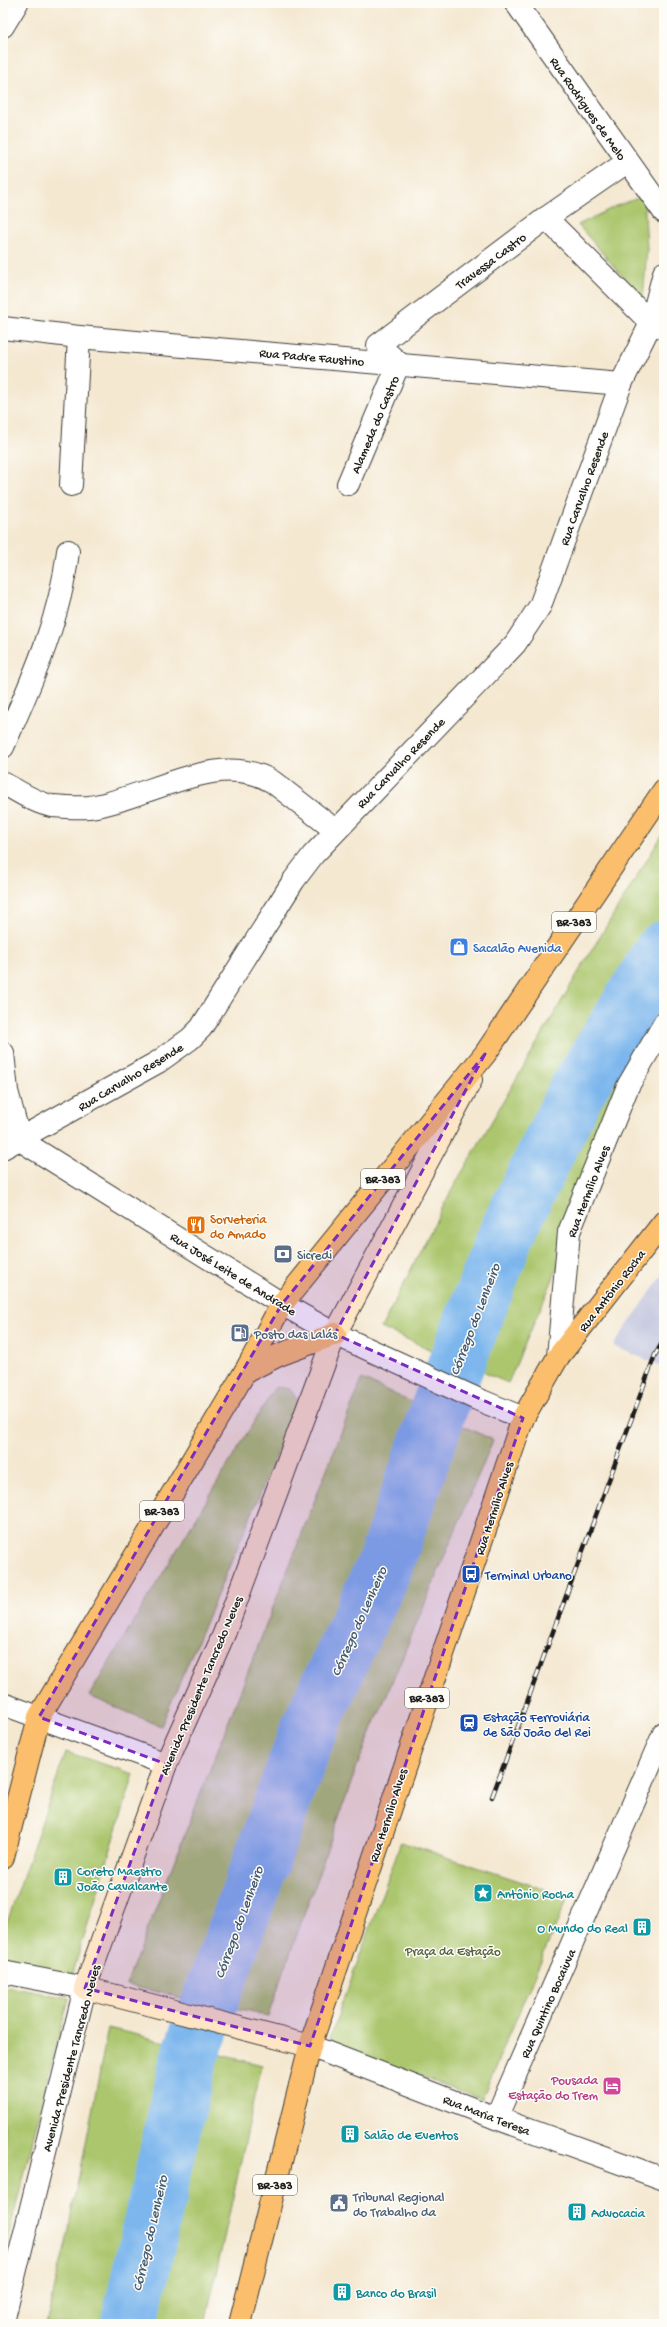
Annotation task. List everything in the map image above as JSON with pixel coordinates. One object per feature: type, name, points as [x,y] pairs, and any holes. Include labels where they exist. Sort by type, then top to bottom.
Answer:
[{"type":"highway","name":"Avenida Presidente Tancredo Neves","points":[[3,1857],[39,1717],[245,1372],[282,1304],[485,1054],[664,790]]},
{"type":"highway","name":"Rua Antônio Rocha","points":[[558,1357],[664,1222]]},
{"type":"highway","points":[[245,1372],[279,1355],[340,1337]]},
{"type":"highway","name":"Rua Hermílio Alves","points":[[310,2046],[523,1418],[558,1357]]},
{"type":"highway","name":"BR-383","points":[[240,2324],[310,2046]]},
{"type":"main road","name":"Avenida Presidente Tancredo Neves","points":[[85,1988],[166,1764],[224,1634],[340,1337],[485,1054]]},
{"type":"main road","points":[[85,1988],[310,2046]]},
{"type":"street","points":[[3,26],[17,3]]},
{"type":"street","name":"Rua Rodrigues de Melo","points":[[516,3],[627,162],[664,212]]},
{"type":"street","name":"Travessa Castro","points":[[399,364],[378,345],[546,218],[627,162]]},
{"type":"street","points":[[546,218],[658,326]]},
{"type":"street","name":"Rua Carvalho Resende","points":[[12,1144],[158,1062],[190,1039],[201,1028],[294,880],[313,855],[335,830],[524,632],[544,595],[621,384],[658,326],[664,273]]},
{"type":"street","name":"Rua Padre Faustino","points":[[3,328],[80,337],[621,384]]},
{"type":"street","points":[[71,486],[80,337]]},
{"type":"street","name":"Alameda do Castro","points":[[348,484],[399,364]]},
{"type":"street","points":[[3,747],[41,660],[58,608],[68,551]]},
{"type":"street","points":[[3,782],[41,802],[76,807],[104,803],[210,772],[239,771],[262,776],[273,782],[335,830]]},
{"type":"street","name":"Rua Hermílio Alves","points":[[558,1357],[569,1232],[628,1086],[664,1024]]},
{"type":"street","points":[[3,1054],[5,1088],[12,1144]]},
{"type":"street","name":"Rua José Leite de Andrade","points":[[12,1144],[340,1337],[477,1399],[523,1418]]},
{"type":"street","points":[[3,1704],[166,1764]]},
{"type":"street","name":"Rua Quintino Bocaiuva","points":[[496,2118],[664,1733]]},
{"type":"street","points":[[3,1972],[85,1988]]},
{"type":"street","name":"Avenida Presidente Tancredo Neves","points":[[3,2322],[85,1988]]},
{"type":"street","name":"Rua Maria Teresa","points":[[310,2046],[496,2118],[664,2179]]},
{"type":"highlighted area","points":[[485,1054],[335,1334],[523,1418],[310,2046],[85,1988],[166,1764],[39,1717],[282,1304]]},
{"type":"shaded area","points":[[664,1273],[664,1367],[613,1346]]},
{"type":"green space","points":[[644,196],[647,249],[643,300],[578,225],[616,206]]},
{"type":"green space","points":[[664,832],[664,1008],[622,1078],[556,1272],[508,1383],[381,1328],[450,1193],[582,966]]},
{"type":"green space","points":[[362,1379],[493,1440],[357,1766],[268,2016],[126,1985]]},
{"type":"green space","points":[[275,1387],[290,1389],[299,1403],[161,1726],[89,1696]]},
{"type":"green space","points":[[66,1752],[134,1774],[70,1982],[3,1971],[3,1934]]},
{"type":"green space","name":"Praça da Estação","points":[[401,1842],[568,1897],[482,2099],[328,2043]]},
{"type":"green space","points":[[3,1986],[69,1998],[3,2257]]},
{"type":"green space","points":[[108,2028],[262,2065],[205,2324],[46,2324],[70,2226]]},
{"type":"waterway","name":"Córrego do Lenheiro","points":[[129,2324],[188,2062],[309,1729],[384,1567],[439,1408],[507,1233],[575,1094],[664,949]]},
{"type":"railway","points":[[492,1797],[655,1355],[664,1340]]},
{"type":"place","name":"Sacalão Avenida","points":[[459,947]]},
{"type":"place","name":"Sorveteria do Amado","points":[[196,1225]]},
{"type":"place","name":"Sicredi","points":[[283,1254]]},
{"type":"place","name":"Posto das Lalás","points":[[240,1333]]},
{"type":"place","name":"Terminal Urbano","points":[[471,1574]]},
{"type":"place","name":"Estação Ferroviária de São João del Rei","points":[[469,1723]]},
{"type":"place","name":"Coreto Maestro João Cavalcante","points":[[63,1877]]},
{"type":"place","name":"Antônio Rocha","points":[[483,1893]]},
{"type":"place","name":"O Mundo do Real","points":[[642,1927]]},
{"type":"place","name":"Pousada Estação do Trem","points":[[612,2086]]},
{"type":"place","name":"Salão de Eventos","points":[[350,2134]]},
{"type":"place","name":"Tribunal Regional do Trabalho da","points":[[339,2203]]},
{"type":"place","name":"Advocacia","points":[[577,2212]]},
{"type":"place","name":"Banco do Brasil","points":[[342,2292]]}]
